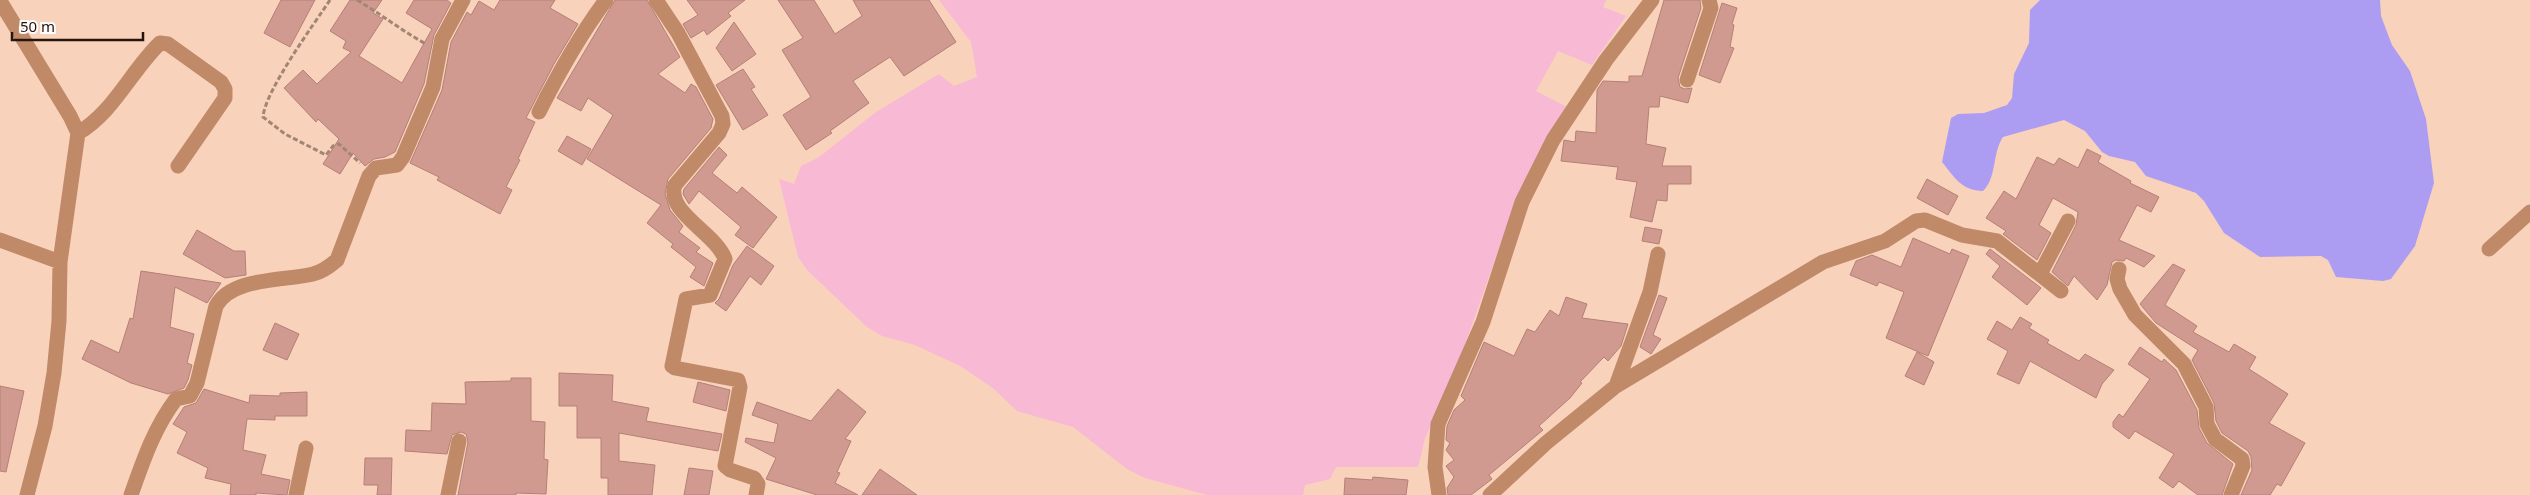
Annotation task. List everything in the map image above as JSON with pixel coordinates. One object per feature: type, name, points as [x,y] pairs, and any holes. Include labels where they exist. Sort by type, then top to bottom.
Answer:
[{"type":"street","points":[[132,495],[147,450],[163,417],[176,399],[190,396],[197,383],[216,306],[220,298],[229,291],[241,286],[314,274],[326,269],[337,260],[369,176],[376,168],[397,165],[403,157],[433,87],[442,39],[463,0]]},
{"type":"street","points":[[539,112],[582,32],[606,0]]},
{"type":"street","points":[[656,0],[678,33],[722,116],[723,124],[718,133],[675,185],[672,193],[675,203],[708,234],[725,259],[710,294],[686,299],[672,366],[738,380],[740,387],[725,466],[730,470],[754,478],[758,484],[756,495]]},
{"type":"street","points":[[1440,495],[1435,467],[1438,424],[1482,322],[1522,202],[1553,140],[1606,60],[1652,0]]},
{"type":"street","points":[[1687,80],[1711,8],[1709,0]]},
{"type":"street","points":[[0,1],[70,116],[78,133],[60,262],[59,321],[54,373],[45,426],[27,495]]},
{"type":"street","points":[[78,133],[93,124],[148,55],[160,43],[168,44],[221,82],[225,89],[225,98],[178,166]]},
{"type":"street","points":[[2489,249],[2530,212]]},
{"type":"street","points":[[1490,495],[1546,443],[1616,386],[1823,262],[1885,241],[1916,221],[1925,220],[1962,235],[1997,241],[2061,291]]},
{"type":"street","points":[[2040,274],[2068,221]]},
{"type":"street","points":[[0,240],[60,262]]},
{"type":"street","points":[[1616,386],[1650,292],[1658,254]]},
{"type":"street","points":[[2119,269],[2117,279],[2120,289],[2135,316],[2184,364],[2206,407],[2207,424],[2216,438],[2242,459],[2243,466],[2231,495]]},
{"type":"street","points":[[448,495],[459,441]]},
{"type":"street","points":[[296,495],[306,448]]},
{"type":"path","points":[[330,0],[297,50],[264,108],[263,117],[285,134],[326,155],[333,146],[339,144],[362,166],[369,176]]},
{"type":"path","points":[[358,0],[399,29],[440,51]]},
{"type":"shaded area","points":[[939,0],[1606,0],[1603,7],[1626,16],[1592,65],[1558,51],[1536,91],[1569,108],[1506,229],[1452,381],[1425,438],[1418,467],[1336,467],[1330,479],[1305,485],[1303,495],[1207,495],[1145,478],[1127,469],[1073,427],[1017,411],[994,389],[962,367],[915,345],[882,336],[867,327],[808,271],[798,257],[779,179],[794,184],[801,166],[818,158],[876,112],[939,74],[954,86],[977,77],[971,42]]},
{"type":"shaded area","points":[[2040,0],[2380,0],[2381,16],[2392,45],[2410,71],[2426,119],[2434,183],[2415,246],[2391,279],[2383,281],[2336,277],[2328,260],[2321,256],[2260,257],[2224,233],[2204,201],[2196,193],[2146,176],[2135,162],[2109,156],[2102,152],[2085,131],[2064,120],[2003,137],[1997,150],[1993,172],[1987,186],[1983,191],[1969,189],[1964,186],[1942,162],[1951,118],[1958,114],[1984,113],[2007,105],[2012,98],[2014,74],[2029,43],[2030,10]]},
{"type":"building","points":[[281,0],[315,0],[290,47],[264,33]]},
{"type":"building","points":[[350,0],[382,0],[373,13],[383,19],[359,56],[402,83],[432,29],[406,13],[414,0],[447,0],[451,3],[434,35],[424,84],[395,152],[385,157],[374,159],[365,166],[353,153],[340,174],[323,164],[339,139],[318,119],[316,122],[284,88],[303,70],[317,84],[351,52],[343,48],[346,41],[330,31]]},
{"type":"building","points":[[500,0],[555,0],[550,8],[578,24],[554,64],[526,118],[535,122],[518,159],[520,160],[506,187],[512,190],[500,214],[437,180],[439,177],[410,163],[442,90],[451,42],[467,12],[471,15],[479,1],[494,10]]},
{"type":"building","points":[[615,0],[647,0],[680,57],[658,74],[685,93],[691,84],[696,87],[713,119],[711,128],[668,179],[665,194],[670,210],[683,226],[679,232],[700,248],[696,252],[713,263],[704,286],[690,277],[696,267],[671,247],[673,244],[647,223],[661,205],[587,159],[613,115],[588,98],[581,111],[557,98]]},
{"type":"building","points":[[687,0],[745,0],[728,13],[731,16],[707,35],[704,30],[691,38],[683,24],[698,15]]},
{"type":"building","points":[[778,0],[814,0],[835,34],[862,16],[853,0],[929,0],[956,42],[904,76],[890,57],[853,81],[869,103],[830,131],[832,133],[806,150],[783,115],[811,97],[782,50],[803,38]]},
{"type":"building","points":[[1664,0],[1700,0],[1701,8],[1678,78],[1680,87],[1685,89],[1692,88],[1688,103],[1660,96],[1659,107],[1649,107],[1646,144],[1666,148],[1662,166],[1691,166],[1691,184],[1668,184],[1667,201],[1657,200],[1652,222],[1630,217],[1637,182],[1616,179],[1618,167],[1561,161],[1564,140],[1575,142],[1576,131],[1596,133],[1597,90],[1603,81],[1629,82],[1629,76],[1642,76]]},
{"type":"building","points":[[1722,3],[1737,8],[1732,24],[1734,25],[1730,47],[1734,48],[1720,83],[1699,75]]},
{"type":"building","points":[[734,22],[756,54],[732,71],[716,48]]},
{"type":"building","points":[[743,69],[755,87],[751,89],[768,115],[743,130],[716,85]]},
{"type":"building","points":[[567,136],[591,149],[582,165],[558,151]]},
{"type":"building","points":[[719,147],[727,155],[712,173],[737,193],[742,187],[777,217],[753,248],[735,235],[741,227],[699,191],[689,204],[683,194],[684,189]]},
{"type":"building","points":[[2087,149],[2101,156],[2098,162],[2131,181],[2130,183],[2159,197],[2151,212],[2137,205],[2119,240],[2155,256],[2144,267],[2126,258],[2124,261],[2116,260],[2112,262],[2107,285],[2097,300],[2074,276],[2068,286],[2052,272],[2076,225],[2078,212],[2053,198],[2039,225],[2051,233],[2037,260],[2003,234],[2006,231],[1986,218],[2004,191],[2016,199],[2037,157],[2054,165],[2059,158],[2078,168]]},
{"type":"building","points":[[1927,179],[1958,196],[1948,215],[1917,198]]},
{"type":"building","points":[[1645,227],[1662,230],[1659,244],[1642,241]]},
{"type":"building","points":[[197,230],[234,251],[245,251],[246,275],[225,278],[183,254]]},
{"type":"building","points":[[1913,238],[1950,254],[1952,249],[1969,256],[1928,356],[1886,338],[1904,292],[1879,282],[1877,286],[1850,275],[1856,261],[1872,255],[1901,267]]},
{"type":"building","points":[[747,246],[774,266],[761,285],[750,276],[726,311],[715,303],[719,299],[733,265]]},
{"type":"building","points":[[1990,249],[2041,288],[2027,305],[1992,277],[2000,266],[1986,254]]},
{"type":"building","points":[[2173,264],[2185,270],[2165,305],[2197,326],[2193,332],[2229,352],[2234,344],[2256,357],[2249,369],[2288,394],[2269,423],[2305,443],[2281,486],[2277,484],[2270,495],[2241,495],[2252,470],[2251,457],[2248,451],[2222,433],[2216,421],[2214,403],[2192,360],[2198,350],[2156,323],[2140,304]]},
{"type":"building","points":[[141,271],[221,283],[207,303],[175,287],[170,327],[194,334],[187,363],[192,365],[184,388],[168,394],[131,383],[82,359],[91,340],[119,353],[130,318],[133,319]]},
{"type":"building","points":[[1659,295],[1667,298],[1653,335],[1661,339],[1651,354],[1640,347]]},
{"type":"building","points":[[1566,297],[1587,304],[1582,318],[1628,324],[1621,346],[1608,361],[1604,357],[1580,382],[1582,383],[1570,398],[1539,426],[1543,430],[1489,475],[1492,479],[1471,495],[1448,495],[1447,488],[1454,477],[1446,466],[1454,460],[1446,450],[1450,443],[1446,440],[1447,426],[1454,410],[1465,400],[1461,396],[1484,342],[1514,356],[1527,329],[1535,332],[1550,310],[1559,316]]},
{"type":"building","points":[[2020,317],[2032,324],[2029,328],[2049,340],[2047,343],[2079,361],[2085,354],[2114,370],[2102,384],[2096,398],[2030,361],[2019,384],[1997,374],[2008,351],[1987,339],[1997,321],[2012,330]]},
{"type":"building","points":[[275,323],[299,334],[287,360],[263,350]]},
{"type":"building","points":[[2140,347],[2162,362],[2164,359],[2176,370],[2197,410],[2199,428],[2207,443],[2233,464],[2222,495],[2198,495],[2179,481],[2173,488],[2159,478],[2174,454],[2135,431],[2129,439],[2113,427],[2113,422],[2119,414],[2123,417],[2150,379],[2128,364]]},
{"type":"building","points":[[1917,352],[1934,362],[1924,385],[1905,376]]},
{"type":"building","points":[[559,373],[613,375],[612,401],[649,408],[646,421],[722,434],[718,451],[619,433],[619,461],[655,465],[652,495],[608,495],[608,478],[601,478],[601,438],[577,438],[577,406],[559,406]]},
{"type":"building","points":[[511,378],[531,378],[531,421],[545,422],[544,459],[548,460],[546,494],[458,495],[468,442],[466,434],[461,432],[452,435],[447,454],[405,451],[406,430],[431,431],[432,403],[466,404],[465,382],[511,381]]},
{"type":"building","points":[[698,382],[730,390],[726,411],[693,402]]},
{"type":"building","points":[[0,386],[24,391],[6,472],[0,471]]},
{"type":"building","points":[[204,389],[249,403],[250,395],[280,396],[280,393],[307,392],[307,416],[275,416],[275,420],[247,419],[243,450],[266,455],[261,474],[290,480],[287,495],[256,493],[256,495],[230,495],[231,484],[205,478],[208,468],[177,453],[187,432],[173,424],[184,407],[196,403]]},
{"type":"building","points":[[838,389],[866,412],[845,439],[851,441],[837,472],[840,473],[835,483],[858,495],[817,495],[766,479],[776,458],[745,442],[746,438],[774,443],[778,424],[752,415],[757,402],[811,421]]},
{"type":"building","points":[[365,458],[392,458],[391,495],[377,495],[378,485],[364,485]]},
{"type":"building","points":[[689,468],[713,471],[709,495],[684,495]]},
{"type":"building","points":[[880,469],[917,495],[862,495]]},
{"type":"building","points":[[1373,477],[1408,480],[1406,495],[1344,495],[1345,478],[1372,480]]}]
